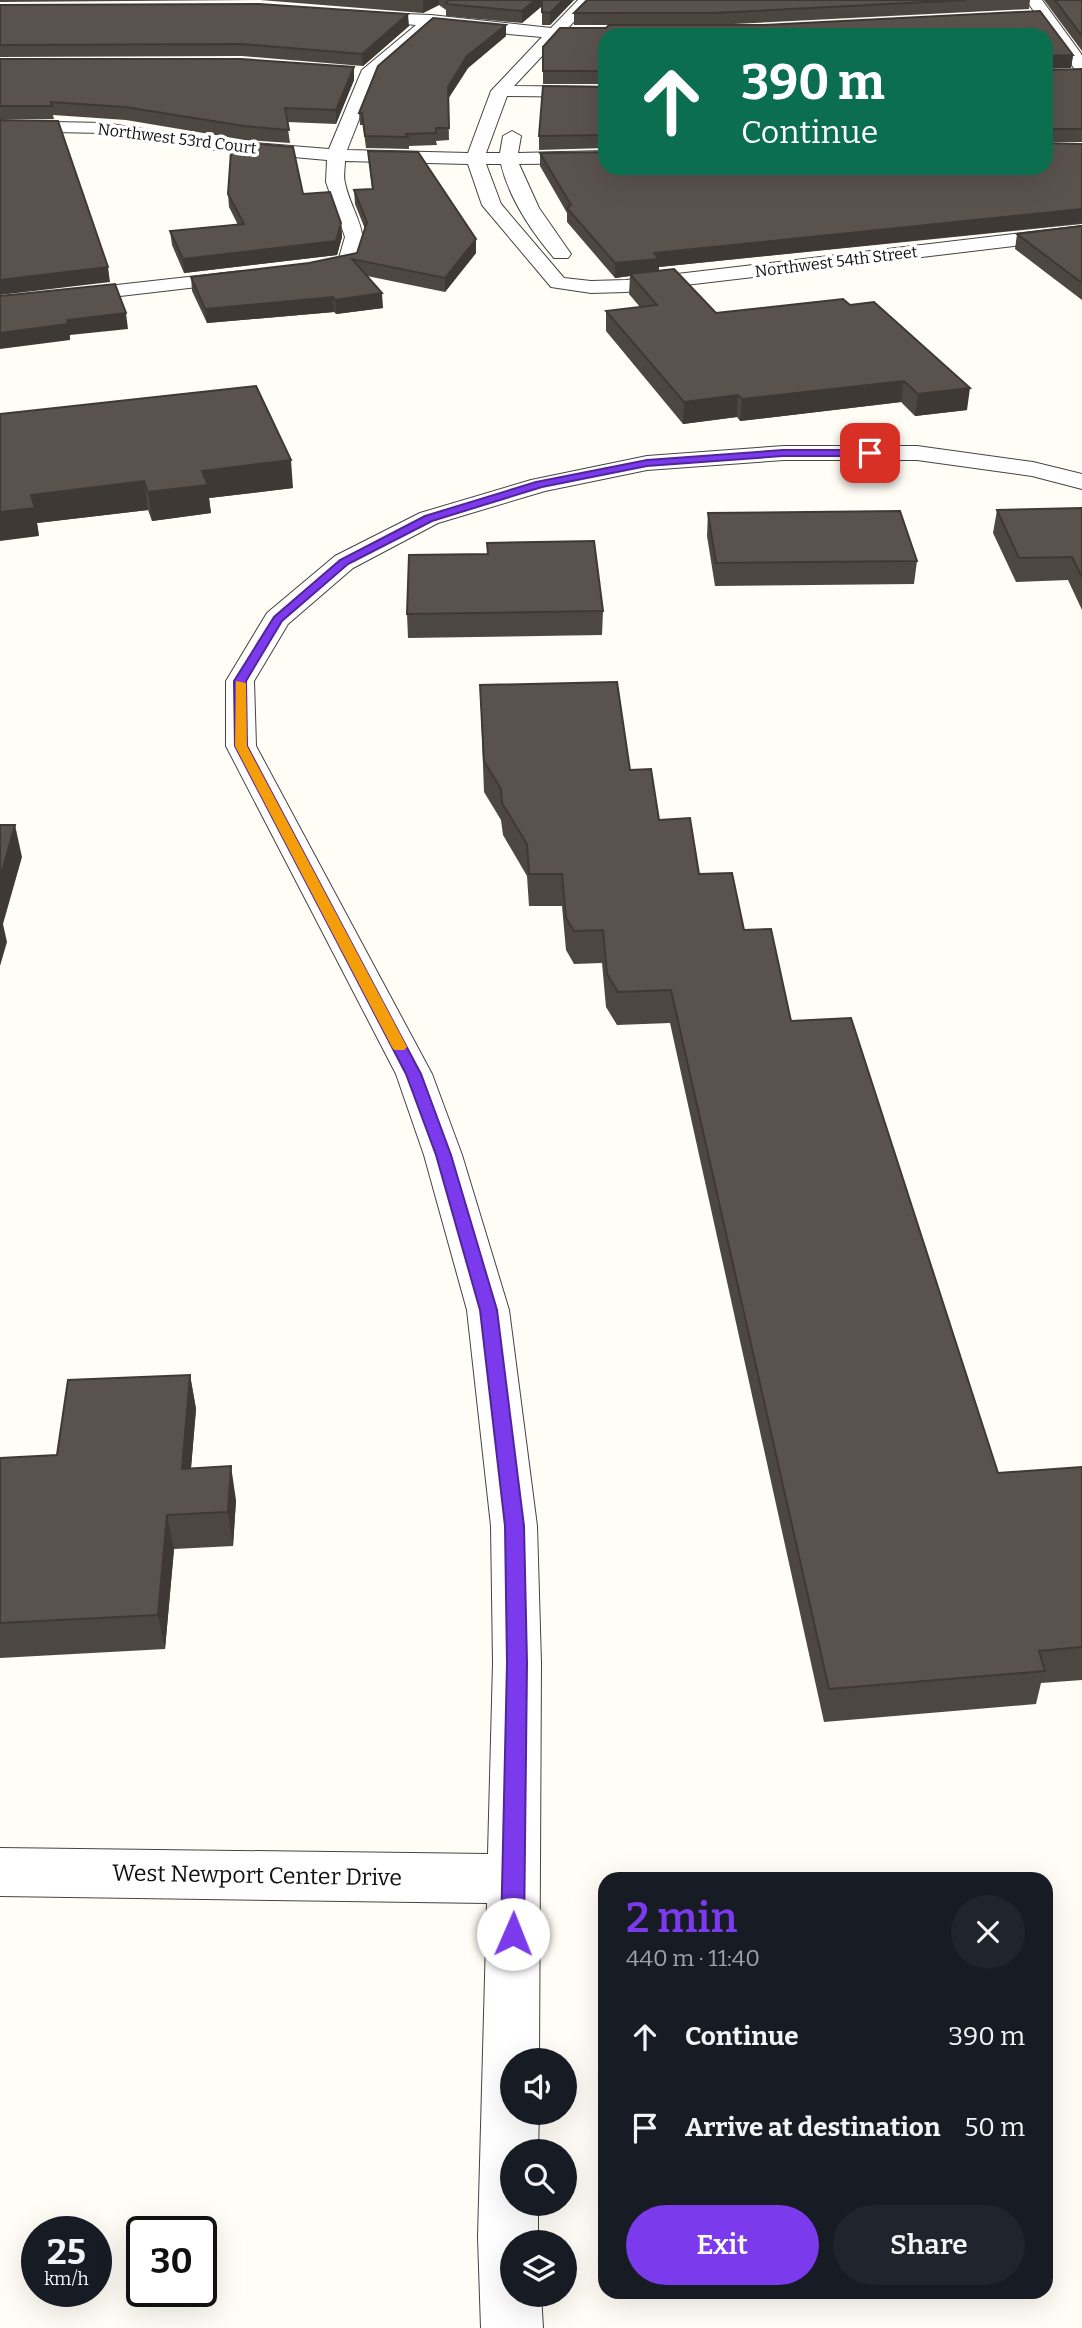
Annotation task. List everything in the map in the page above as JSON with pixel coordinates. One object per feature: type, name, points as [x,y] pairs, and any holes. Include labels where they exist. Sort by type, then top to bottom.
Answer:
[{"type":"street","points":[[475,159],[500,91],[586,0]]},
{"type":"street","points":[[283,272],[348,261],[355,237],[335,182],[336,155],[362,73],[430,22],[442,7]]},
{"type":"street","points":[[1037,10],[1049,28]]},
{"type":"street","points":[[348,13],[553,33],[598,33]]},
{"type":"street","points":[[567,49],[599,16]]},
{"type":"street","points":[[1053,34],[1078,72]]},
{"type":"street","points":[[540,75],[518,107],[509,158],[516,180],[549,242],[591,287]]},
{"type":"street","points":[[500,91],[518,107]]},
{"type":"street","points":[[518,107],[598,93]]},
{"type":"street","name":"Northwest 53rd Court","points":[[0,126],[104,128],[215,145],[336,155],[475,159],[598,157]]},
{"type":"street","name":"Northwest 54th Street","points":[[475,159],[492,205],[558,283],[591,287],[626,286],[1082,232]]},
{"type":"street","points":[[0,304],[256,275]]},
{"type":"street","points":[[512,2328],[508,2237],[517,1663],[514,1526],[488,1310],[443,1155],[414,1074],[241,746],[240,681],[278,619],[344,562],[429,518],[540,485],[647,463],[783,453],[917,453],[1032,469],[1072,479],[1082,454]]},
{"type":"street","name":"West Newport Center Drive","points":[[0,1872],[513,1879]]},
{"type":"building","points":[[448,0],[535,0],[522,11],[446,4]]},
{"type":"building","points":[[542,0],[563,0],[550,13],[542,12]]},
{"type":"building","points":[[587,0],[966,0],[713,13],[574,13]]},
{"type":"building","points":[[1055,0],[1082,0],[1082,36]]},
{"type":"building","points":[[259,4],[408,14],[362,54],[241,44],[0,45],[0,5]]},
{"type":"building","points":[[1040,11],[1053,28],[606,28],[609,25],[764,25]]},
{"type":"building","points":[[433,18],[506,25],[467,56],[448,87],[449,128],[436,128],[436,133],[406,134],[408,137],[365,136],[362,113],[359,113],[378,66]]},
{"type":"building","points":[[560,28],[598,28],[598,71],[543,71],[543,47]]},
{"type":"building","points":[[1053,28],[1073,55],[1053,56]]},
{"type":"building","points":[[0,59],[241,59],[354,67],[336,110],[285,108],[289,130],[244,126],[125,107],[51,102],[52,106],[0,106]]},
{"type":"building","points":[[1082,69],[1082,129],[1053,129],[1053,70]]},
{"type":"building","points":[[543,86],[598,87],[598,135],[539,136]]},
{"type":"building","points":[[0,120],[58,121],[108,267],[0,280]]},
{"type":"building","points":[[236,142],[293,147],[303,194],[330,192],[341,223],[336,241],[183,259],[170,231],[244,224],[228,194],[231,151]]},
{"type":"building","points":[[1053,143],[1082,144],[1082,209],[654,253],[659,259],[615,263],[567,208],[571,205],[540,153],[598,152],[598,175],[1053,175]]},
{"type":"building","points":[[368,151],[418,152],[476,239],[445,278],[352,259],[382,293],[335,300],[333,297],[205,309],[191,277],[309,263],[357,253],[367,222],[354,190],[373,189]]},
{"type":"building","points":[[1082,226],[1082,283],[1017,234]]},
{"type":"building","points":[[674,269],[716,313],[843,299],[850,305],[874,302],[970,388],[918,394],[904,381],[742,399],[738,395],[684,402],[606,311],[657,305],[630,274]]},
{"type":"building","points":[[115,284],[126,313],[67,320],[68,324],[0,333],[0,296]]},
{"type":"building","points":[[256,386],[291,460],[202,471],[208,485],[148,492],[144,481],[31,495],[35,508],[0,512],[0,414]]},
{"type":"building","points":[[1082,508],[1082,577],[1072,557],[1019,558],[997,510]]},
{"type":"building","points":[[900,511],[917,561],[716,563],[708,513]]},
{"type":"building","points":[[594,541],[603,611],[407,614],[409,555],[488,554],[487,543]]},
{"type":"building","points":[[617,682],[630,770],[651,769],[659,820],[690,818],[699,874],[732,873],[744,930],[771,929],[791,1021],[851,1018],[998,1473],[1082,1467],[1082,1647],[1039,1651],[1045,1671],[829,1689],[671,990],[618,992],[607,974],[603,930],[574,931],[566,918],[562,874],[529,874],[527,844],[502,803],[501,789],[484,761],[480,685]]},
{"type":"building","points":[[0,825],[15,825],[0,878]]},
{"type":"building","points":[[190,1375],[182,1469],[231,1466],[228,1512],[167,1515],[158,1615],[0,1623],[0,1458],[57,1455],[68,1380]]},
{"type":"slow traffic","points":[[240,683],[241,746],[399,1047]]},
{"type":"route","points":[[513,1934],[517,1663],[514,1526],[488,1310],[465,1225],[414,1074],[241,746],[240,681],[278,619],[344,562],[429,518],[540,485],[647,463],[783,453],[870,453]]}]
